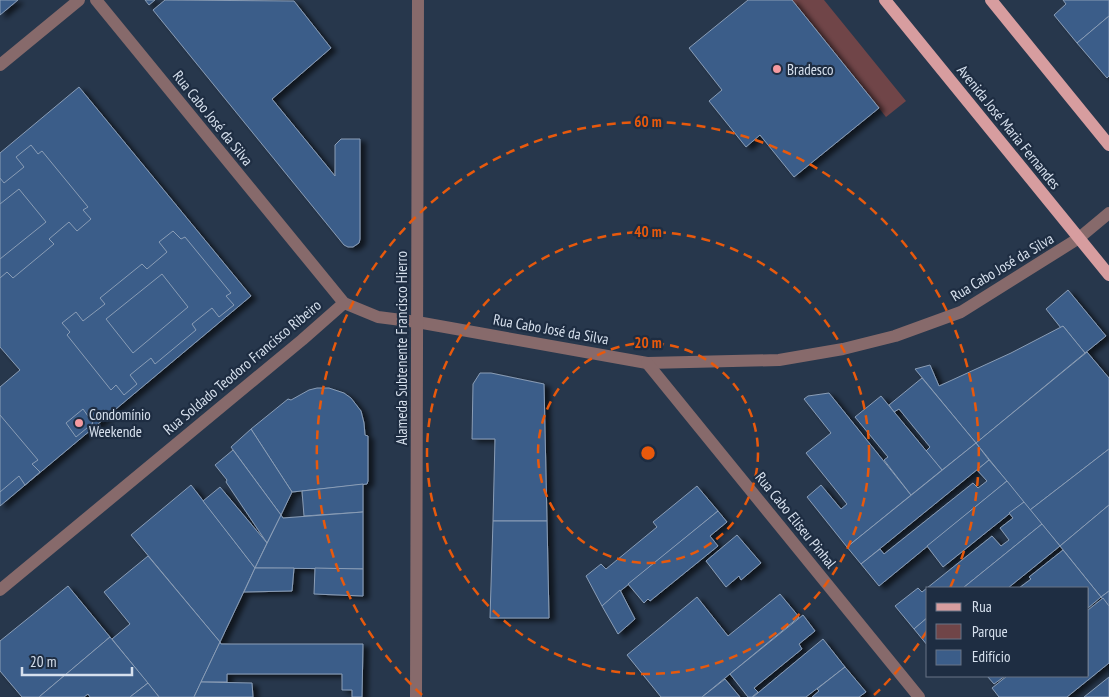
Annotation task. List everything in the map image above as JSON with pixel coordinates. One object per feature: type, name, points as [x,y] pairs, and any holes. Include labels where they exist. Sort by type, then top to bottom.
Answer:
[{"type":"main road","name":"Avenida José Maria Fernandes","points":[[885,0],[1109,275]]},
{"type":"main road","points":[[991,0],[1109,145]]},
{"type":"street","points":[[0,65],[79,0]]},
{"type":"street","name":"Rua Cabo José da Silva","points":[[96,0],[344,303],[378,317],[417,322],[648,363],[780,360],[843,349],[895,336],[961,312],[1079,238],[1109,213]]},
{"type":"street","name":"Alameda Subtenente Francisco Hierro","points":[[416,697],[418,0]]},
{"type":"street","name":"Rua Soldado Teodoro Francisco Ribeiro","points":[[0,590],[302,340],[344,303]]},
{"type":"street","name":"Rua Cabo Eliseu Pinhal","points":[[648,363],[919,697]]},
{"type":"green space","points":[[792,0],[824,0],[906,101],[886,117]]},
{"type":"building","points":[[0,0],[18,0],[0,15]]},
{"type":"building","points":[[145,0],[155,0],[149,5]]},
{"type":"building","points":[[165,0],[294,1],[331,48],[272,99],[335,176],[335,145],[341,139],[360,139],[359,243],[353,247],[344,245],[153,10]]},
{"type":"building","name":"Bradesco","points":[[748,0],[792,0],[879,108],[794,177],[760,135],[746,147],[709,101],[722,90],[689,48]]},
{"type":"building","points":[[1063,0],[1109,0],[1109,16],[1077,43],[1054,15],[1066,4]]},
{"type":"building","points":[[1109,16],[1109,76],[1107,78],[1077,43]]},
{"type":"building","points":[[79,87],[251,296],[0,506],[0,387],[20,370],[0,347],[0,153]]},
{"type":"building","points":[[31,145],[38,154],[42,151],[88,207],[83,210],[91,219],[77,231],[69,222],[49,239],[54,244],[13,278],[7,272],[0,278],[0,178],[4,183],[24,167],[16,157]]},
{"type":"building","points":[[19,189],[46,222],[0,259],[0,204]]},
{"type":"building","points":[[173,231],[181,239],[185,237],[231,293],[226,296],[234,305],[219,317],[212,308],[192,324],[196,330],[155,364],[151,358],[130,375],[137,384],[124,395],[116,385],[111,390],[67,335],[70,332],[62,323],[76,312],[83,321],[105,304],[100,298],[142,264],[147,269],[167,252],[159,242]]},
{"type":"building","points":[[162,274],[188,307],[133,353],[106,319]]},
{"type":"building","points":[[1068,290],[1106,336],[1085,353],[1046,309]]},
{"type":"building","points":[[1063,326],[1085,353],[976,443],[915,369],[930,365],[939,386],[1011,353]]},
{"type":"building","points":[[1087,352],[1109,378],[1109,449],[1030,510],[976,443]]},
{"type":"building","points":[[480,373],[491,373],[544,384],[547,521],[493,521],[495,439],[472,439],[473,384]]},
{"type":"building","points":[[922,378],[976,443],[942,470],[926,451],[930,447],[899,409],[894,412],[889,405]]},
{"type":"building","points":[[329,388],[344,393],[351,398],[361,411],[365,435],[368,436],[367,484],[292,492],[251,429],[288,399],[291,400],[309,390]]},
{"type":"building","points":[[829,393],[911,495],[847,547],[807,497],[821,485],[841,509],[847,504],[806,453],[831,433],[804,399],[808,396]]},
{"type":"building","points":[[881,396],[942,470],[911,495],[884,460],[888,457],[855,417]]},
{"type":"building","name":"Condomínio Weekende","points":[[83,409],[93,423],[76,437],[66,423]]},
{"type":"building","points":[[0,415],[38,460],[32,464],[40,472],[25,485],[19,476],[0,492]]},
{"type":"building","points":[[251,429],[292,492],[281,515],[231,447]]},
{"type":"building","points":[[976,443],[989,460],[861,564],[847,547]]},
{"type":"building","points":[[1109,449],[1109,505],[1060,546],[1030,510]]},
{"type":"building","points":[[233,450],[281,515],[267,543],[226,482],[227,480],[215,465]]},
{"type":"building","points":[[989,460],[1007,481],[879,586],[861,564],[880,549],[884,554],[973,483],[978,488],[987,481],[977,470]]},
{"type":"building","points":[[1007,481],[1024,502],[943,567],[927,546]]},
{"type":"building","points":[[363,484],[363,512],[304,516],[302,491]]},
{"type":"building","points":[[191,485],[255,568],[220,642],[131,535]]},
{"type":"building","points":[[697,486],[718,511],[602,606],[586,576],[601,564],[606,569],[657,527],[653,522]]},
{"type":"building","points":[[220,487],[267,543],[255,568],[203,501]]},
{"type":"building","points":[[1024,502],[1042,524],[964,587],[928,587],[992,536],[1001,546],[1009,540],[1000,528],[1013,518],[1009,513]]},
{"type":"building","points":[[1109,505],[1109,591],[1101,597],[1060,546]]},
{"type":"building","points":[[718,511],[727,522],[710,536],[718,546],[650,601],[648,599],[644,603],[628,584]]},
{"type":"building","points":[[363,512],[363,569],[255,568],[281,515],[283,518]]},
{"type":"building","points":[[493,521],[547,521],[549,618],[490,618]]},
{"type":"building","points":[[1042,524],[1060,546],[1009,587],[964,587]]},
{"type":"building","points":[[737,535],[761,563],[741,580],[739,576],[726,587],[706,561]]},
{"type":"building","points":[[1063,550],[1101,597],[1089,607],[1089,587],[1020,587],[1031,579],[1029,577]]},
{"type":"building","points":[[148,556],[220,642],[194,697],[159,697],[112,639],[130,624],[104,592]]},
{"type":"building","points":[[255,568],[294,568],[292,591],[244,592]]},
{"type":"building","points":[[315,568],[363,569],[363,596],[314,594]]},
{"type":"building","points":[[68,586],[110,637],[39,697],[22,697],[0,671],[0,641]]},
{"type":"building","points":[[918,588],[922,592],[926,589],[926,619],[914,629],[895,606]]},
{"type":"building","points":[[620,590],[635,619],[618,634],[602,606]]},
{"type":"building","points":[[1109,591],[1109,606],[1101,597]]},
{"type":"building","points":[[780,594],[799,617],[702,697],[661,697],[627,655],[697,597],[728,636]]},
{"type":"building","points":[[1103,598],[1109,606],[1109,663],[1067,697],[999,697],[992,688],[1006,677],[1089,677],[1089,609]]},
{"type":"building","points":[[803,615],[815,631],[799,644],[802,649],[754,688],[758,692],[752,697],[748,697],[730,674]]},
{"type":"building","points":[[926,619],[926,644],[914,629]]},
{"type":"building","points":[[110,637],[148,683],[130,697],[90,697],[88,694],[84,697],[39,697]]},
{"type":"building","points":[[823,639],[845,667],[806,697],[753,697]]},
{"type":"building","points":[[220,642],[221,644],[363,644],[362,697],[352,697],[352,690],[342,690],[342,674],[227,674],[227,682],[201,682]]},
{"type":"building","points":[[845,667],[866,692],[859,697],[812,697],[819,691],[817,689]]},
{"type":"building","points":[[988,677],[1004,677],[994,684]]},
{"type":"building","points":[[1109,677],[1109,697],[1084,697]]},
{"type":"building","points":[[725,679],[740,697],[702,697]]},
{"type":"building","points":[[201,682],[252,683],[253,697],[194,697]]},
{"type":"building","points":[[148,683],[159,697],[130,697]]},
{"type":"place","name":"Bradesco","points":[[777,69]]},
{"type":"place","name":"Condomínio Weekende","points":[[79,423]]}]
